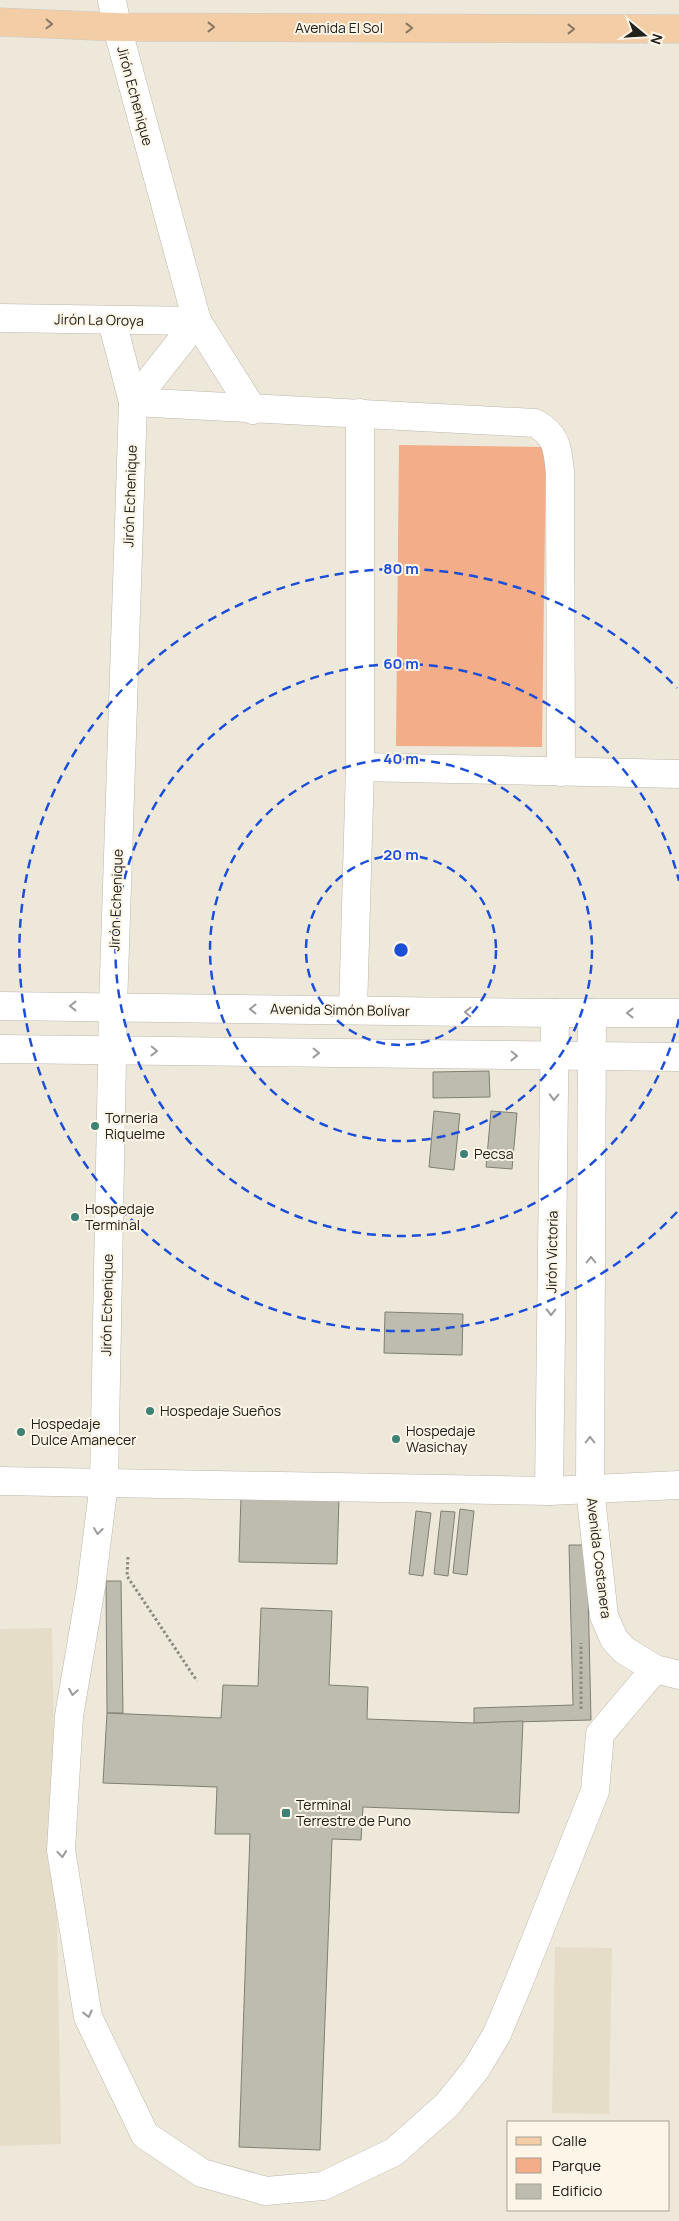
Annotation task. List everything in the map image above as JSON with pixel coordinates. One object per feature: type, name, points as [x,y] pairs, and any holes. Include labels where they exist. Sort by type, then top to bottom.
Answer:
[{"type":"main road","name":"Avenida El Sol","points":[[0,22],[116,27],[679,29]]},
{"type":"street","name":"Jirón Echenique","points":[[112,0],[116,27],[197,321],[253,410]]},
{"type":"street","name":"Jirón La Oroya","points":[[0,318],[197,321]]},
{"type":"street","name":"Jirón Echenique","points":[[112,321],[133,402],[113,1006],[104,1483],[91,1587],[69,1716],[61,1850],[88,2017],[145,2135],[202,2173],[266,2191],[323,2186],[394,2152],[447,2105],[476,2069],[497,2034],[518,1984],[596,1791],[600,1734],[667,1672]]},
{"type":"street","points":[[133,402],[197,321]]},
{"type":"street","points":[[133,402],[253,410],[360,413],[535,423],[552,436],[557,448],[560,472],[561,772]]},
{"type":"street","points":[[353,1010],[360,767],[360,413]]},
{"type":"street","points":[[360,767],[679,774]]},
{"type":"street","name":"Avenida Simón Bolívar","points":[[0,1006],[679,1013]]},
{"type":"street","name":"Jirón Victoria","points":[[549,1491],[555,1013]]},
{"type":"street","points":[[590,1489],[592,1013]]},
{"type":"street","points":[[0,1049],[679,1057]]},
{"type":"street","points":[[0,1481],[549,1491],[679,1485]]},
{"type":"street","name":"Avenida Costanera","points":[[590,1489],[604,1616],[614,1639],[624,1650],[667,1672]]},
{"type":"path","points":[[128,1548],[128,1576],[196,1682]]},
{"type":"shaded area","points":[[52,1628],[61,2144],[0,2146],[0,1629]]},
{"type":"shaded area","points":[[555,1947],[612,1948],[609,2114],[552,2113]]},
{"type":"green space","points":[[399,445],[546,447],[542,747],[396,746]]},
{"type":"building","points":[[489,1071],[490,1097],[433,1098],[433,1072]]},
{"type":"building","points":[[434,1111],[460,1114],[454,1170],[429,1167]]},
{"type":"building","points":[[491,1111],[517,1113],[512,1169],[486,1167]]},
{"type":"building","points":[[385,1312],[463,1314],[462,1355],[384,1353]]},
{"type":"building","points":[[241,1496],[339,1498],[337,1564],[239,1562]]},
{"type":"building","points":[[460,1509],[474,1511],[467,1575],[453,1573]]},
{"type":"building","points":[[416,1511],[431,1513],[423,1576],[409,1574]]},
{"type":"building","points":[[441,1511],[455,1512],[448,1576],[434,1574]]},
{"type":"building","points":[[569,1545],[587,1545],[591,1720],[474,1723],[474,1708],[573,1705]]},
{"type":"building","points":[[106,1581],[121,1581],[123,1713],[107,1713]]},
{"type":"building","points":[[261,1608],[332,1611],[329,1685],[368,1687],[367,1719],[474,1723],[523,1721],[519,1813],[363,1807],[361,1840],[332,1839],[320,2150],[239,2147],[250,1834],[215,1834],[217,1787],[103,1783],[107,1713],[221,1718],[223,1685],[258,1686]]},
{"type":"place","name":"Torneria Riquelme","points":[[95,1126]]},
{"type":"place","name":"Pecsa","points":[[464,1154]]},
{"type":"place","name":"Hospedaje Terminal","points":[[75,1217]]},
{"type":"place","name":"Hospedaje Sueños","points":[[150,1411]]},
{"type":"place","name":"Hospedaje Dulce Amanecer","points":[[21,1432]]},
{"type":"place","name":"Hospedaje Wasichay","points":[[396,1439]]},
{"type":"place","name":"Terminal Terrestre de Puno","points":[[286,1813]]}]
